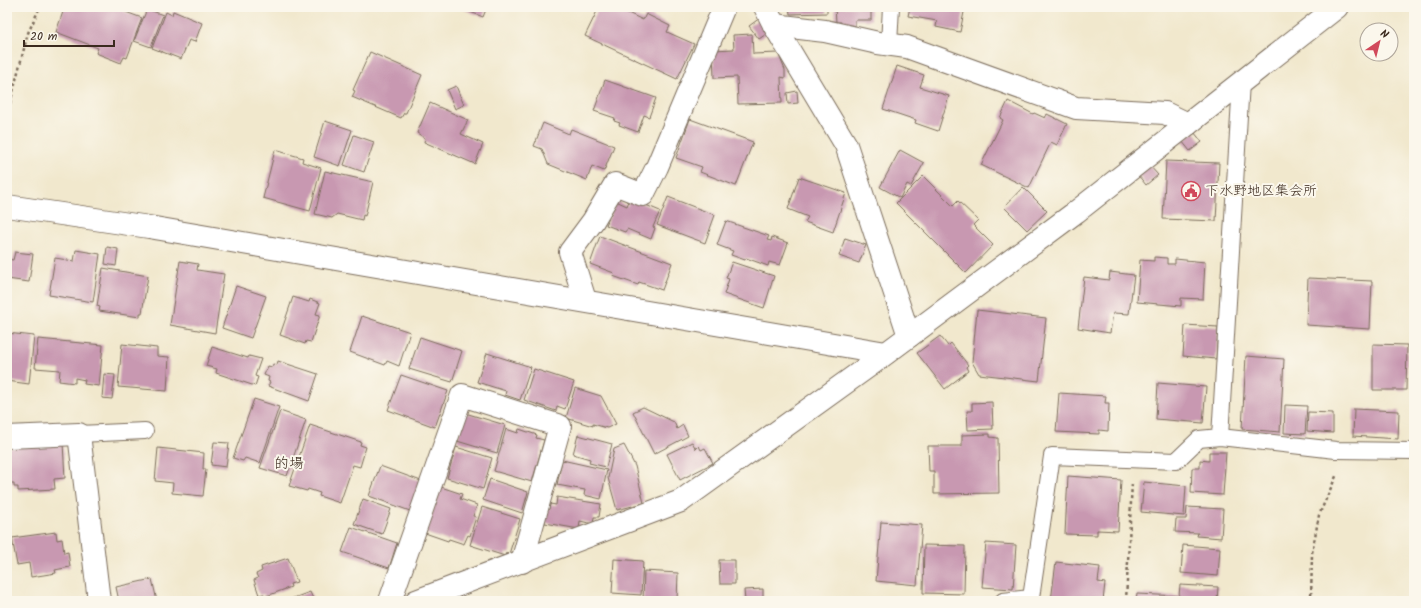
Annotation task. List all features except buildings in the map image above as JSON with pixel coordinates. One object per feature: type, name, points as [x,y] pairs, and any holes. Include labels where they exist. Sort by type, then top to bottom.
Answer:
[{"type":"street","points":[[585,300],[570,252],[593,221],[615,184],[643,195],[657,167],[724,7]]},
{"type":"street","points":[[416,601],[681,501],[886,353],[1076,212],[1337,7]]},
{"type":"street","points":[[769,16],[825,31],[907,47],[1076,108],[1165,113],[1188,124]]},
{"type":"street","points":[[769,16],[846,145],[909,336]]},
{"type":"street","points":[[7,206],[149,227],[585,300],[886,353]]},
{"type":"street","points":[[390,601],[462,395],[560,426],[522,562]]},
{"type":"street","points":[[7,437],[79,434],[99,601]]},
{"type":"lane","points":[[889,44],[891,7]]},
{"type":"lane","points":[[1220,437],[1241,82]]},
{"type":"lane","points":[[79,434],[145,431]]},
{"type":"lane","points":[[1003,601],[1031,598],[1052,456],[1176,461],[1199,439],[1220,437],[1348,450],[1414,452]]},
{"type":"path","points":[[7,115],[28,33],[40,7]]},
{"type":"path","points":[[1311,601],[1312,553],[1319,515],[1348,450]]},
{"type":"path","points":[[1126,601],[1133,459]]},
{"type":"place","name":"下水野地区集会所","points":[[1191,191]]},
{"type":"district","name":"的場","points":[[289,464]]}]
